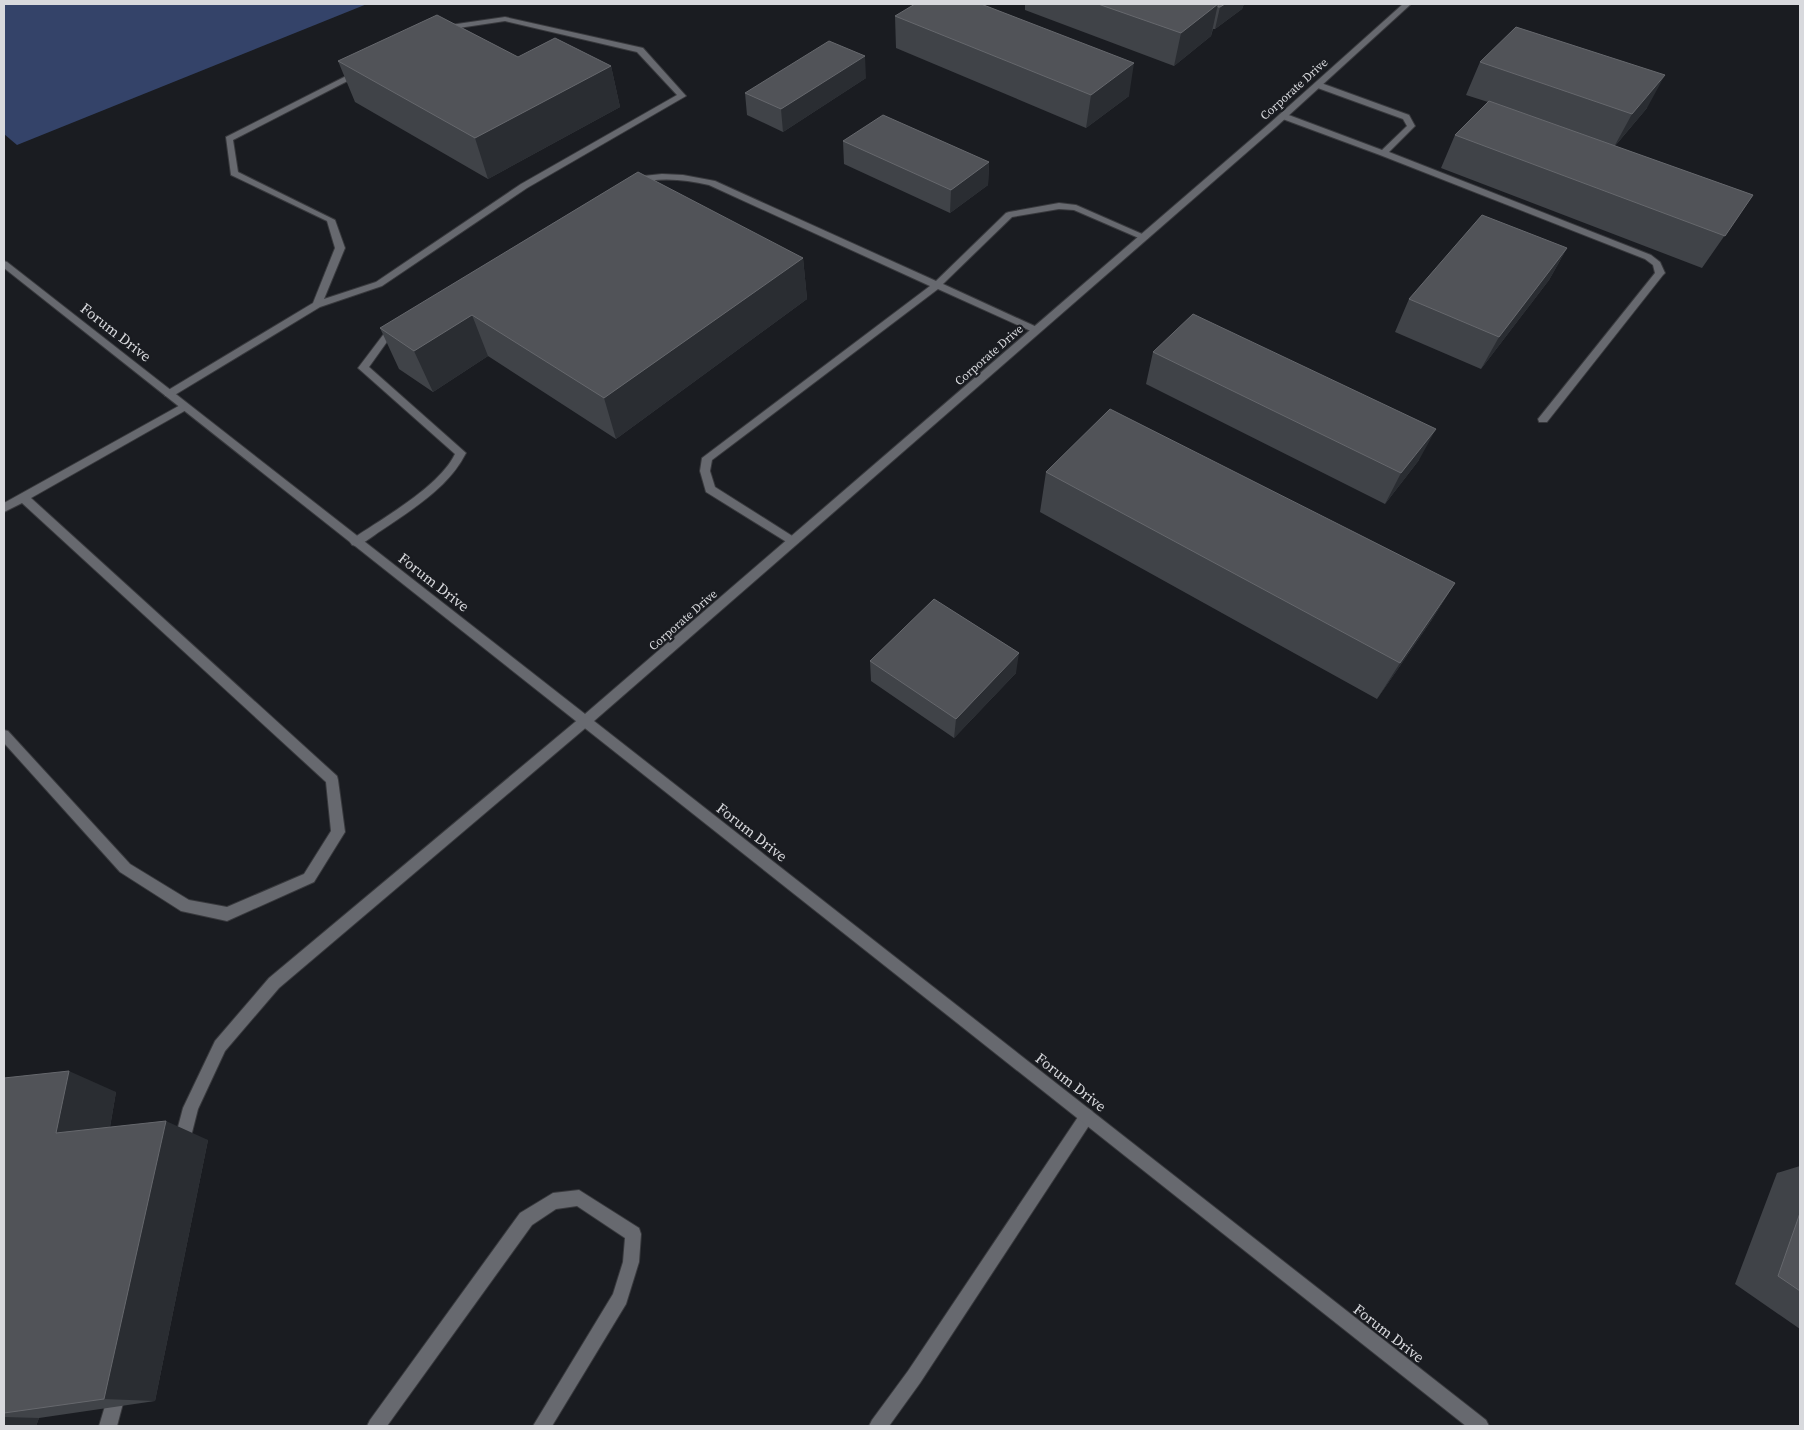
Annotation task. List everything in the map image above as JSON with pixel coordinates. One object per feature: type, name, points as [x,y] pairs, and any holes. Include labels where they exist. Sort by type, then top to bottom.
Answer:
[{"type":"street","name":"Corporate Drive","points":[[178,1156],[191,1108],[220,1046],[274,983],[585,721],[793,542],[1283,116],[1407,4]]},
{"type":"street","points":[[169,394],[317,305],[379,284],[524,186],[682,96],[640,50],[505,19],[450,27],[433,36]]},
{"type":"street","points":[[317,305],[340,248],[330,220],[234,173],[229,139],[371,67]]},
{"type":"street","points":[[1318,84],[1406,117],[1411,126],[1382,153]]},
{"type":"street","points":[[1283,116],[1648,257],[1657,264],[1660,273],[1542,419]]},
{"type":"street","points":[[620,186],[642,178],[685,176],[712,183],[1036,330]]},
{"type":"street","points":[[793,542],[710,489],[706,470],[706,458],[937,286],[1009,215],[1059,206],[1076,208],[1144,237]]},
{"type":"street","name":"Forum Drive","points":[[4,264],[1480,1426]]},
{"type":"street","points":[[356,542],[424,494],[459,461],[461,453],[363,368],[386,337],[411,321]]},
{"type":"street","points":[[4,508],[184,406]]},
{"type":"street","points":[[4,735],[125,868],[186,906],[227,914],[309,878],[338,832],[332,780],[23,497]]},
{"type":"street","points":[[878,1426],[919,1369],[1087,1116]]},
{"type":"street","points":[[376,1426],[526,1219],[553,1201],[579,1198],[633,1234],[631,1262],[620,1298],[542,1426]]},
{"type":"street","points":[[108,1426],[120,1378]]},
{"type":"shaded area","points":[[4,4],[367,4],[17,145],[4,134]]},
{"type":"building","points":[[915,4],[981,4],[1134,63],[1091,95],[895,16]]},
{"type":"building","points":[[1098,4],[1218,4],[1181,33]]},
{"type":"building","points":[[437,15],[518,57],[555,38],[611,66],[475,138],[338,61]]},
{"type":"building","points":[[1516,27],[1665,75],[1632,114],[1480,62]]},
{"type":"building","points":[[829,41],[865,56],[781,109],[745,93]]},
{"type":"building","points":[[1489,101],[1753,195],[1725,236],[1455,135]]},
{"type":"building","points":[[883,115],[989,162],[951,190],[843,141]]},
{"type":"building","points":[[638,172],[803,258],[604,398],[472,315],[414,351],[380,328]]},
{"type":"building","points":[[1482,215],[1567,248],[1499,337],[1409,299]]},
{"type":"building","points":[[1193,314],[1436,429],[1401,473],[1153,352]]},
{"type":"building","points":[[1110,409],[1455,583],[1400,663],[1046,472]]},
{"type":"building","points":[[934,599],[1019,653],[956,719],[870,661]]},
{"type":"building","points":[[69,1071],[56,1133],[166,1121],[104,1399],[4,1413],[4,1078]]},
{"type":"building","points":[[1800,1213],[1800,1291],[1778,1276]]}]
